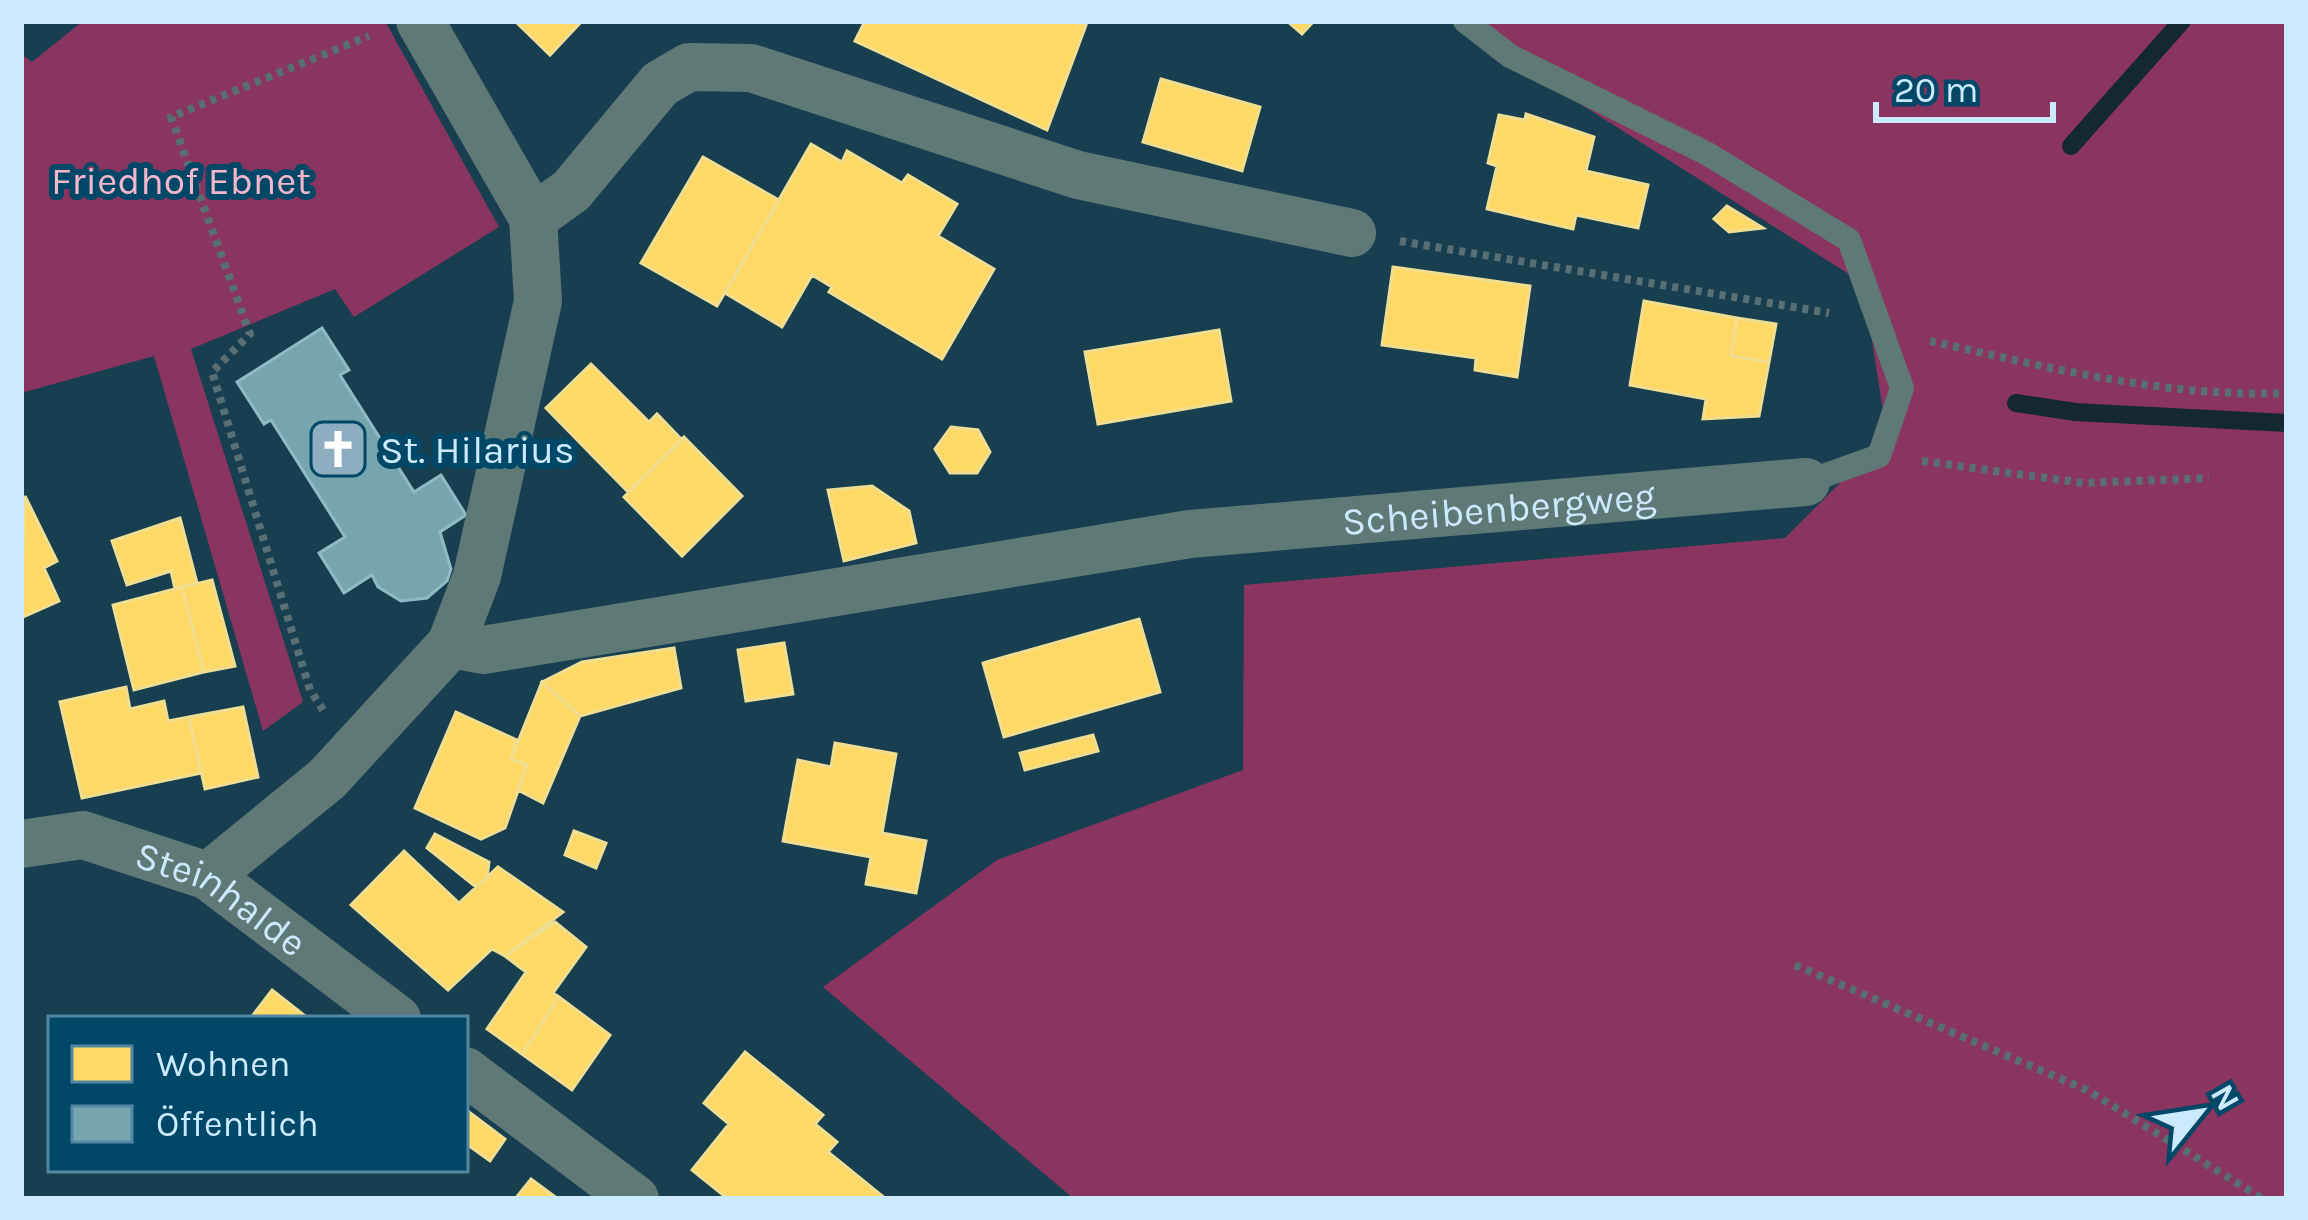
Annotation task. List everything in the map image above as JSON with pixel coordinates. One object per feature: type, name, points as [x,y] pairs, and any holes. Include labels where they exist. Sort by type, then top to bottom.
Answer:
[{"type":"street","points":[[208,876],[327,779],[451,644],[477,577],[538,301],[533,218],[404,25]]},
{"type":"street","points":[[533,218],[571,191],[660,84],[689,67],[752,68],[1078,176],[1352,233]]},
{"type":"street","name":"Scheibenbergweg","points":[[451,644],[483,650],[1190,534],[1806,482]]},
{"type":"street","name":"Steinhalde","points":[[21,844],[83,836],[208,876],[393,1016]]},
{"type":"street","points":[[468,1073],[635,1199]]},
{"type":"lane","points":[[1465,21],[1510,56],[1706,153],[1850,240],[1902,388],[1879,456]]},
{"type":"lane","name":"Scheibenbergweg","points":[[1806,482],[1879,456]]},
{"type":"path","points":[[350,754],[310,690],[212,372],[250,334],[171,117],[404,25]]},
{"type":"path","points":[[1352,233],[1822,311],[1880,330],[2054,369],[2239,395],[2287,393]]},
{"type":"path","points":[[1879,456],[2083,483],[2209,478]]},
{"type":"path","points":[[1795,964],[2087,1090],[2263,1199]]},
{"type":"green space","name":"Friedhof Ebnet","points":[[83,21],[385,21],[499,227],[354,317],[335,289],[191,349],[303,702],[263,731],[154,356],[21,393],[21,54],[32,62]]},
{"type":"green space","points":[[1470,21],[2287,21],[2287,1199],[1074,1199],[823,987],[997,860],[1243,770],[1244,585],[1785,538],[1887,436],[1863,283],[1495,50]]},
{"type":"building: Wohnen","points":[[515,21],[582,21],[550,55]]},
{"type":"building: Wohnen","points":[[865,21],[1076,21],[1086,25],[1047,130],[855,41]]},
{"type":"building: Wohnen","points":[[1287,21],[1314,21],[1302,34]]},
{"type":"building: Wohnen","points":[[1161,79],[1260,107],[1242,171],[1143,142]]},
{"type":"building: Wohnen","points":[[1526,114],[1594,137],[1586,171],[1648,185],[1638,228],[1576,215],[1573,229],[1487,209],[1497,166],[1488,163],[1499,115],[1525,120]]},
{"type":"building: Wohnen","points":[[811,144],[842,162],[847,151],[902,183],[908,175],[957,204],[938,236],[994,269],[942,359],[829,292],[832,287],[812,275],[782,327],[725,293]]},
{"type":"building: Wohnen","points":[[703,157],[779,200],[717,306],[641,263]]},
{"type":"building: Wohnen","points":[[1727,206],[1763,228],[1729,232],[1714,219]]},
{"type":"building: Wohnen","points":[[1393,267],[1530,286],[1517,377],[1475,370],[1476,358],[1382,345]]},
{"type":"building: Wohnen","points":[[1644,301],[1737,318],[1731,356],[1769,362],[1759,416],[1703,419],[1706,399],[1630,385]]},
{"type":"building: Wohnen","points":[[1737,318],[1776,324],[1769,362],[1731,356]]},
{"type":"building: Wohnen","points":[[1219,330],[1231,401],[1098,424],[1085,352]]},
{"type":"building: Wohnen","points":[[591,364],[649,422],[657,414],[682,440],[628,492],[546,408]]},
{"type":"building: Wohnen","points":[[951,427],[978,430],[990,452],[977,473],[950,473],[935,449]]},
{"type":"building: Wohnen","points":[[684,437],[742,496],[682,556],[624,497]]},
{"type":"building: Wohnen","points":[[872,486],[909,511],[916,543],[844,561],[828,490]]},
{"type":"building: Wohnen","points":[[25,496],[57,561],[44,568],[59,601],[21,618]]},
{"type":"building: Wohnen","points":[[180,518],[197,583],[175,589],[171,571],[127,585],[112,541]]},
{"type":"building: Wohnen","points":[[212,580],[235,666],[204,672],[182,587]]},
{"type":"building: Wohnen","points":[[182,587],[204,672],[134,690],[113,605]]},
{"type":"building: Wohnen","points":[[1139,619],[1160,692],[1004,737],[983,663]]},
{"type":"building: Wohnen","points":[[784,643],[793,694],[746,701],[738,650]]},
{"type":"building: Wohnen","points":[[674,648],[681,688],[580,716],[542,682],[582,662]]},
{"type":"building: Wohnen","points":[[542,682],[580,716],[543,803],[518,790],[527,765],[511,759]]},
{"type":"building: Wohnen","points":[[126,687],[130,709],[164,701],[168,721],[189,717],[201,773],[82,798],[60,702]]},
{"type":"building: Wohnen","points":[[243,707],[258,777],[205,789],[189,717]]},
{"type":"building: Wohnen","points":[[456,712],[517,740],[511,759],[527,765],[505,828],[481,839],[415,808]]},
{"type":"building: Wohnen","points":[[1093,735],[1098,751],[1025,770],[1020,753]]},
{"type":"building: Wohnen","points":[[835,743],[896,754],[882,833],[926,841],[916,893],[866,884],[871,857],[783,841],[798,760],[831,767]]},
{"type":"building: Wohnen","points":[[574,831],[606,843],[596,868],[565,855]]},
{"type":"building: Wohnen","points":[[435,834],[489,862],[487,878],[476,887],[427,848]]},
{"type":"building: Wohnen","points":[[404,851],[459,903],[498,867],[563,912],[505,956],[492,949],[448,990],[351,905]]},
{"type":"building: Wohnen","points":[[555,922],[586,947],[553,993],[559,997],[522,1054],[487,1029],[526,972],[505,956]]},
{"type":"building: Wohnen","points":[[272,990],[305,1016],[252,1016]]},
{"type":"building: Wohnen","points":[[559,997],[610,1035],[572,1090],[522,1054]]},
{"type":"building: Wohnen","points":[[745,1052],[823,1115],[815,1124],[837,1142],[828,1152],[886,1199],[728,1199],[692,1170],[729,1124],[704,1103]]},
{"type":"building: Wohnen","points":[[468,1111],[505,1139],[490,1161],[468,1145]]},
{"type":"building: Wohnen","points":[[531,1179],[558,1199],[515,1199]]},
{"type":"building: Öffentlich","name":"St. Hilarius","points":[[322,328],[349,370],[340,375],[414,492],[441,475],[466,515],[440,532],[451,569],[447,581],[427,598],[401,601],[378,587],[372,575],[344,593],[319,553],[345,537],[271,420],[264,424],[237,382]]},
{"type":"waterway","points":[[2071,146],[2182,21]]},
{"type":"waterway","points":[[2016,403],[2075,412],[2287,423]]},
{"type":"place","name":"St. Hilarius","points":[[338,449]]}]
